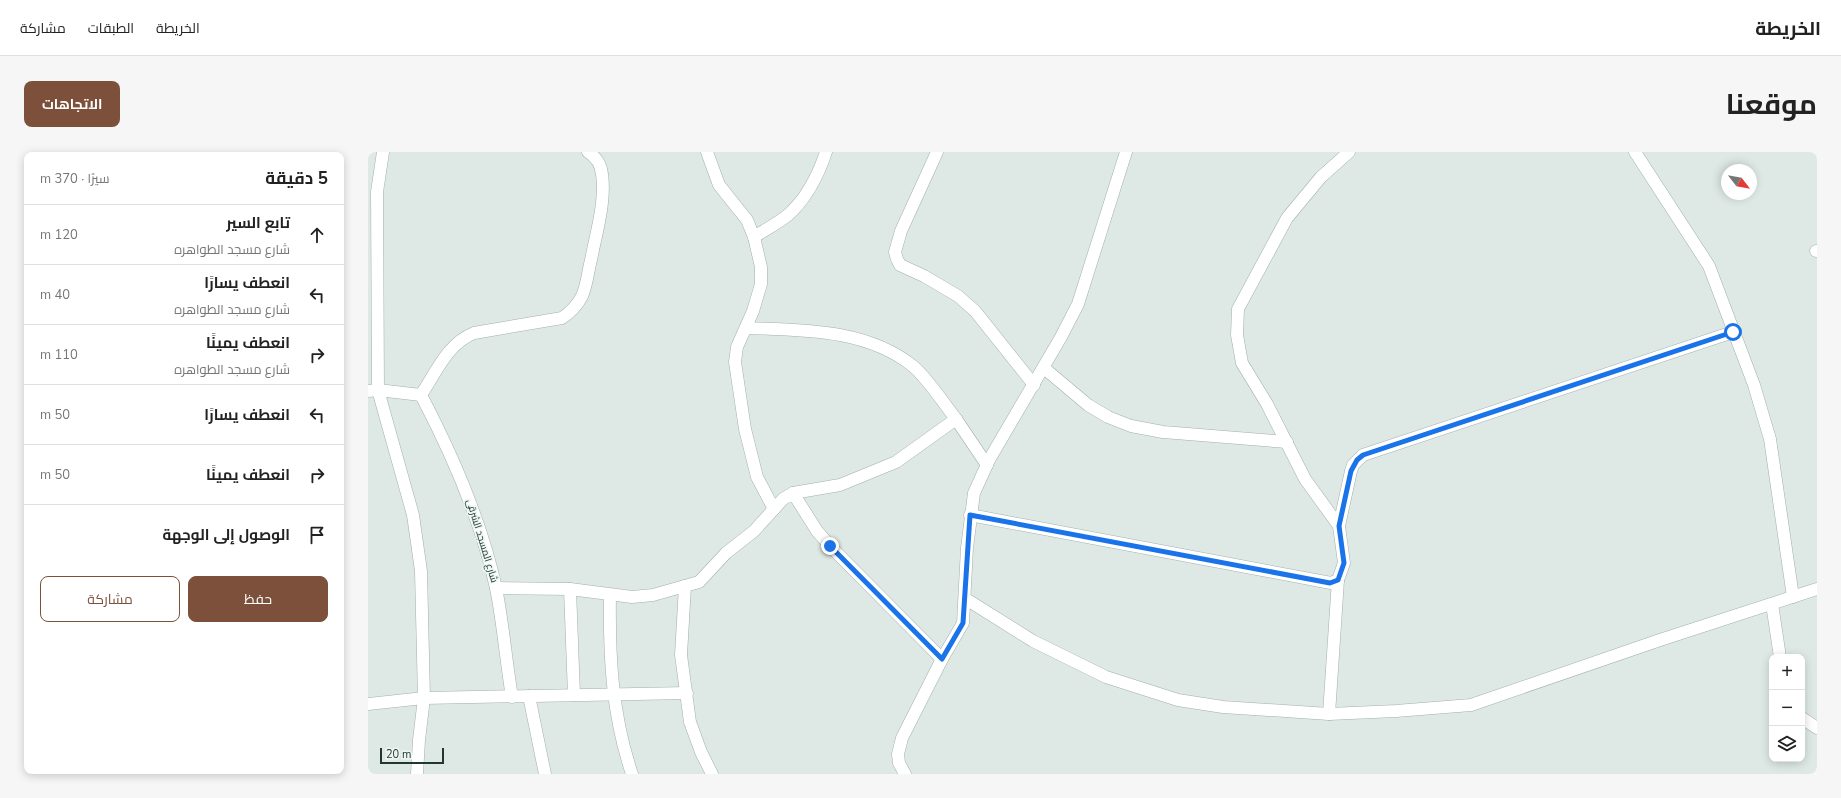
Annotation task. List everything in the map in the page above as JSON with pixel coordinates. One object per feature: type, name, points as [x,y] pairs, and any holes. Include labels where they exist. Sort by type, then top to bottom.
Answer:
[{"type":"street","points":[[383,152],[374,165],[377,221],[373,391],[414,522],[421,571],[424,698],[419,740],[418,774]]},
{"type":"street","points":[[373,391],[421,395],[451,347],[462,338],[474,333],[562,318],[572,312],[579,303],[586,283],[603,187],[599,164],[588,152]]},
{"type":"street","points":[[707,152],[719,185],[747,220],[754,237],[761,268],[761,284],[753,311],[737,347],[735,362],[736,381],[745,428],[757,477],[774,509]]},
{"type":"street","points":[[754,237],[788,215],[809,190],[820,169],[826,152]]},
{"type":"street","points":[[936,152],[901,230],[895,252],[897,259],[900,265],[924,276],[958,296],[975,311],[1034,385]]},
{"type":"street","points":[[905,774],[899,763],[899,746],[942,659],[963,623],[966,599],[967,548],[974,493],[987,465],[1044,368],[1078,304],[1126,152]]},
{"type":"street","points":[[1339,526],[1305,479],[1267,404],[1242,363],[1237,335],[1238,309],[1288,218],[1321,177],[1350,152]]},
{"type":"street","points":[[1636,152],[1708,266],[1754,385],[1770,439],[1793,597]]},
{"type":"street","points":[[746,328],[835,333],[879,346],[895,354],[915,368],[956,419],[987,465]]},
{"type":"street","points":[[1329,714],[1338,580],[1344,563],[1339,526],[1351,471],[1357,460],[1363,455],[1733,332]]},
{"type":"street","points":[[1044,368],[1088,405],[1131,426],[1163,432],[1287,442]]},
{"type":"street","name":"شارع المسجد الشرقى","points":[[421,395],[449,449],[480,529],[496,588],[512,696]]},
{"type":"street","points":[[496,588],[570,589],[632,597],[653,595],[702,580],[710,569],[754,531],[783,499],[793,493],[840,485],[896,462],[956,419]]},
{"type":"street","points":[[793,493],[818,531],[830,546],[942,659]]},
{"type":"street","points":[[970,515],[1323,582],[1330,583],[1338,580]]},
{"type":"street","points":[[685,586],[681,655],[690,722],[701,752],[712,774]]},
{"type":"street","points":[[570,589],[574,695]]},
{"type":"street","points":[[966,599],[1033,641],[1106,676],[1178,700],[1223,707],[1329,714],[1396,711],[1471,704],[1817,589]]},
{"type":"street","points":[[610,595],[609,645],[614,694],[619,729],[632,774]]},
{"type":"street","points":[[1772,604],[1780,654]]},
{"type":"street","points":[[368,704],[424,698],[687,693]]},
{"type":"street","points":[[529,696],[545,774]]},
{"type":"street","points":[[1805,720],[1817,728]]},
{"type":"route","points":[[830,546],[942,659],[963,623],[966,599],[967,548],[970,515],[1330,583],[1338,580],[1344,563],[1339,526],[1353,465],[1363,455],[1733,332]]}]
